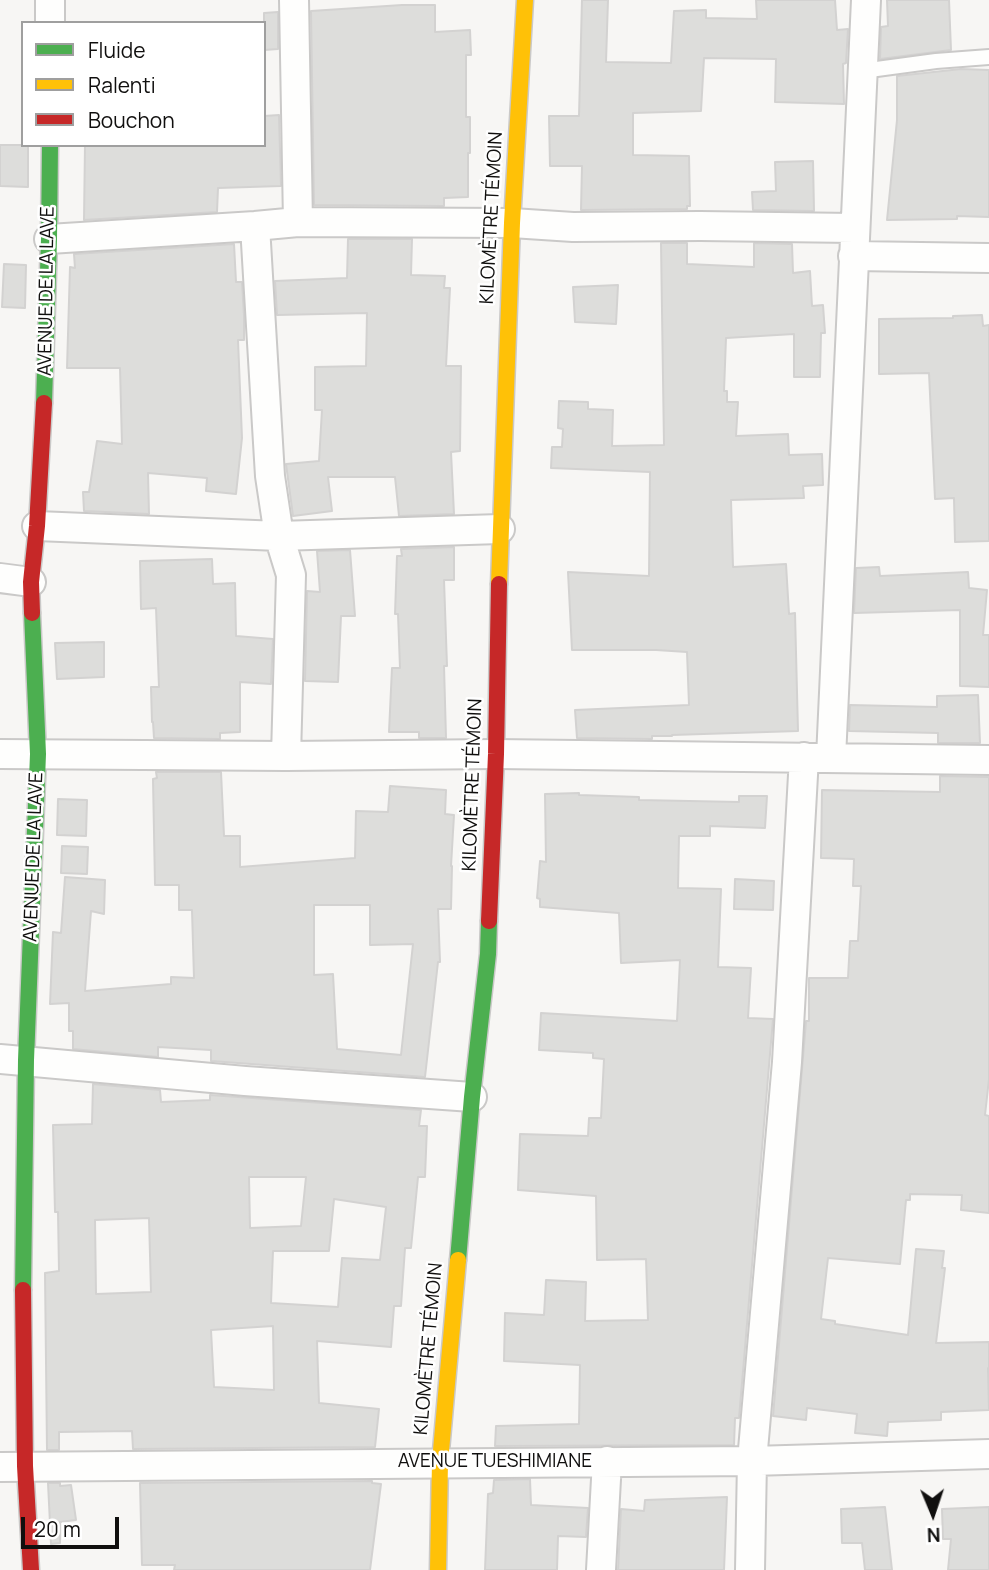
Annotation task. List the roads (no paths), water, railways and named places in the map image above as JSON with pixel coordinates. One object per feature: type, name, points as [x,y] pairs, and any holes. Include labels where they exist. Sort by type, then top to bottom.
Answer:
[{"type":"main road","name":"KILOMÈTRE TÉMOIN","points":[[438,1570],[440,1462],[472,1097],[488,954],[496,754],[500,529],[512,223],[525,0]]},
{"type":"main road","name":"AVENUE DE LA LAVE","points":[[31,1570],[13,1467],[23,1272],[13,1059],[38,754],[31,582],[45,382],[50,147]]},
{"type":"street","points":[[50,0],[50,21]]},
{"type":"street","points":[[294,0],[298,222]]},
{"type":"street","points":[[750,1570],[752,1461],[817,757],[855,228],[866,0]]},
{"type":"street","points":[[49,239],[298,222],[855,228]]},
{"type":"street","points":[[254,226],[270,476],[279,536],[291,575],[286,756]]},
{"type":"street","points":[[853,256],[989,258]]},
{"type":"street","points":[[37,526],[279,536],[500,529]]},
{"type":"street","points":[[0,578],[31,582]]},
{"type":"street","points":[[0,754],[496,754],[989,760]]},
{"type":"street","points":[[13,1059],[245,1081],[472,1097]]},
{"type":"street","name":"AVENUE TUESHIMIANE","points":[[13,1467],[752,1461],[989,1454]]},
{"type":"street","points":[[601,1570],[607,1461]]},
{"type":"lane","points":[[862,71],[989,57]]}]
